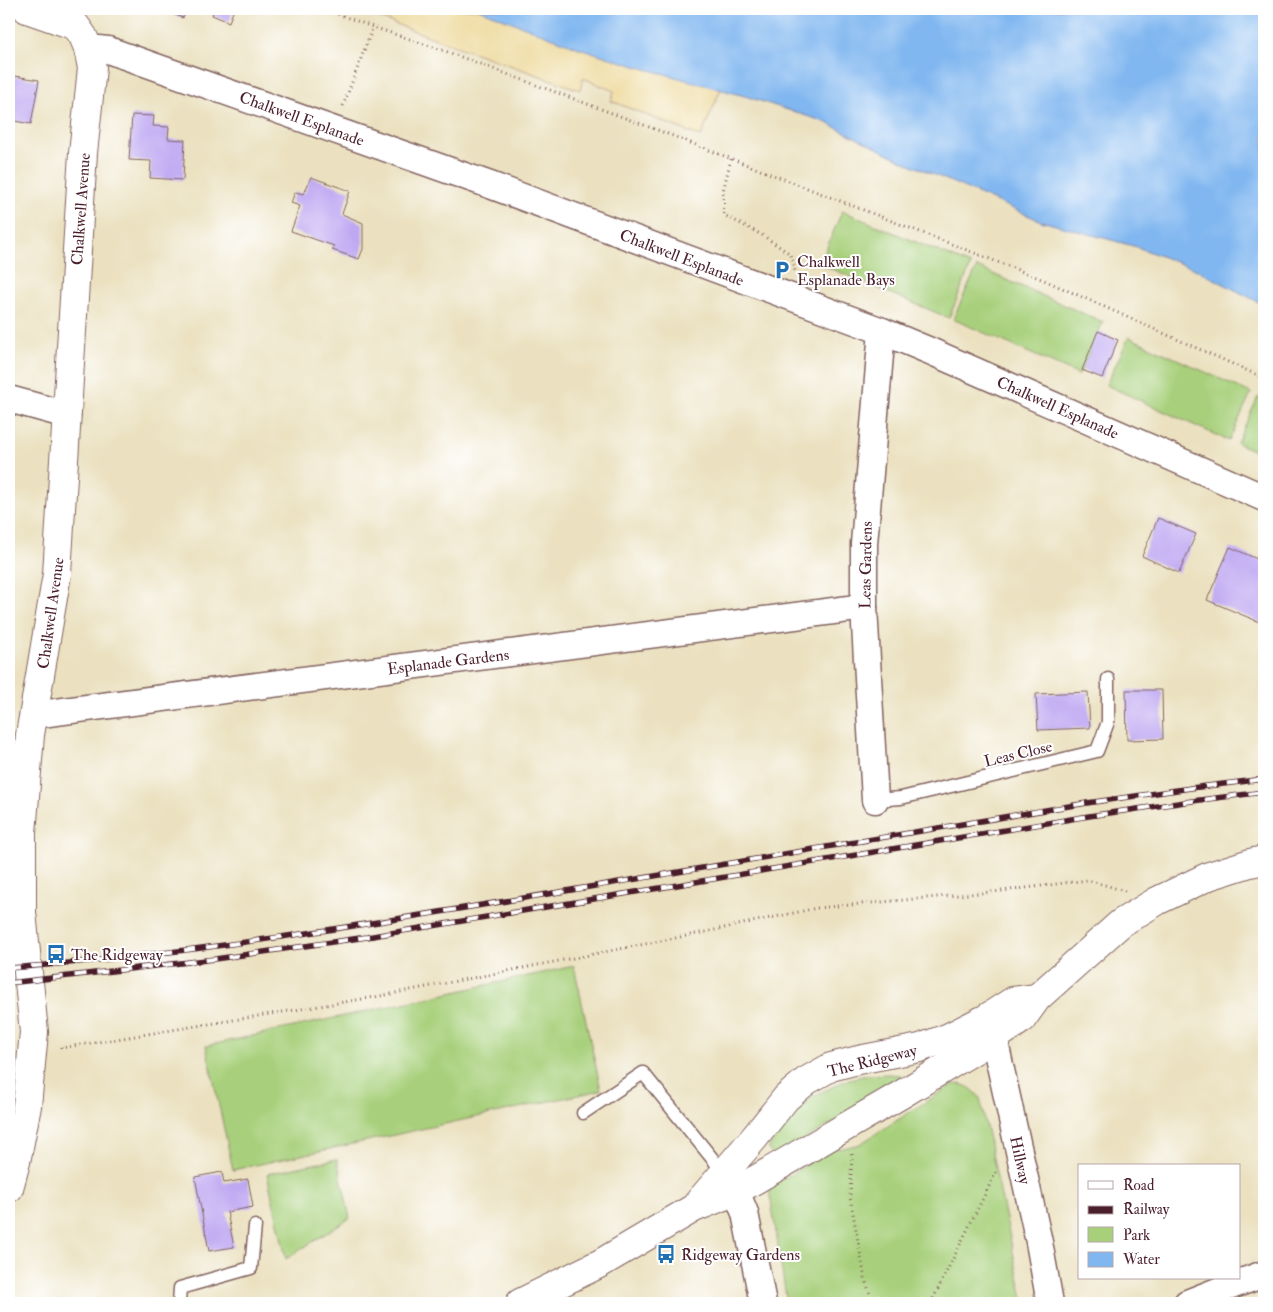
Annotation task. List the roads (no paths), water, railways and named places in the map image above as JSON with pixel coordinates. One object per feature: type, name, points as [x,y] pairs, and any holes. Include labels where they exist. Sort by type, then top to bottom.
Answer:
[{"type":"street","name":"Chalkwell Esplanade","points":[[27,9],[76,26],[85,42],[490,184],[882,332],[948,359],[1264,498]]},
{"type":"street","name":"Chalkwell Avenue","points":[[9,1188],[27,1106],[34,1032],[22,912],[24,728],[57,574],[84,153],[92,68],[85,42]]},
{"type":"street","name":"Leas Gardens","points":[[874,800],[864,608],[864,544],[882,332]]},
{"type":"street","points":[[9,399],[67,415]]},
{"type":"street","name":"Esplanade Gardens","points":[[24,728],[864,608]]},
{"type":"street","name":"The Ridgeway","points":[[730,1182],[786,1098],[806,1081],[831,1067],[920,1048],[949,1037],[1022,1019],[1037,998],[1121,923],[1157,900],[1209,876],[1264,860]]},
{"type":"street","name":"The Ridgeway","points":[[520,1303],[601,1263],[694,1208],[730,1182],[852,1123],[902,1094],[990,1028]]},
{"type":"street","name":"Hillway","points":[[990,1028],[1039,1242],[1050,1303]]},
{"type":"street","points":[[730,1182],[745,1213],[763,1303]]},
{"type":"street","points":[[1187,1303],[1264,1274]]},
{"type":"lane","name":"Leas Close","points":[[874,800],[901,798],[1097,751],[1108,722],[1108,679]]},
{"type":"lane","points":[[583,1114],[643,1073],[730,1182]]},
{"type":"lane","points":[[179,1303],[180,1288],[252,1268],[255,1226]]},
{"type":"water","points":[[478,9],[1264,9],[1264,305],[1195,269],[1137,247],[1041,221],[903,161],[825,122],[748,97],[635,66],[579,48]]},
{"type":"railway","points":[[9,968],[140,956],[335,929],[1087,803],[1264,779]]},
{"type":"railway","points":[[9,983],[215,959],[367,937],[1089,816],[1264,792]]},
{"type":"place","name":"Chalkwell Esplanade Bays","points":[[782,270]]},
{"type":"place","name":"The Ridgeway","points":[[56,954]]},
{"type":"place","name":"Ridgeway Gardens","points":[[666,1254]]}]
